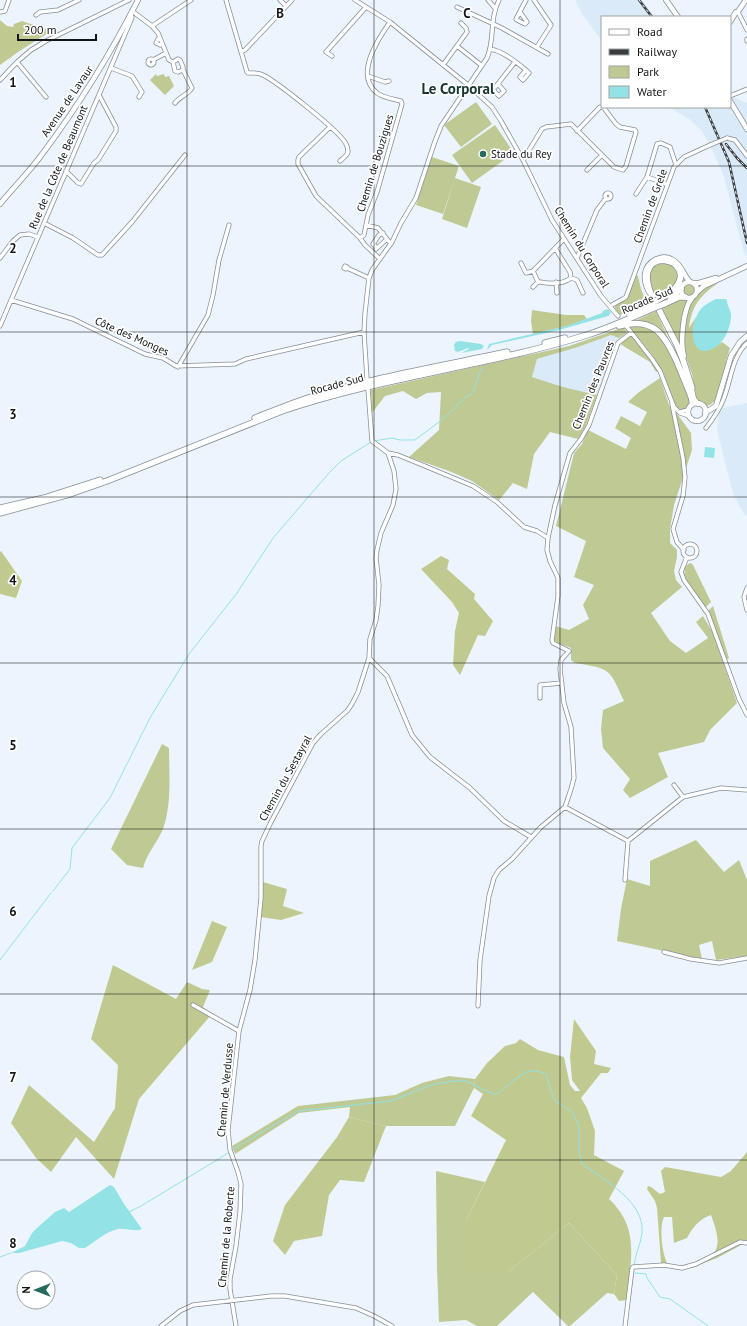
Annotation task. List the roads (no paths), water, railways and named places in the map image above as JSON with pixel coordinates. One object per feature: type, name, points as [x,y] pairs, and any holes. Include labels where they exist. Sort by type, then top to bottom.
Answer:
[{"type":"highway","points":[[663,301],[676,287],[680,276],[678,268],[675,264],[668,260],[656,261],[651,266],[647,274],[648,283],[651,294],[680,352],[692,388]]},
{"type":"highway","name":"Rocade Sud","points":[[0,513],[70,494],[100,484],[282,411],[312,401],[381,383],[554,345],[589,334],[607,328],[663,301],[681,290]]},
{"type":"highway","name":"Rocade Sud","points":[[663,301],[685,297]]},
{"type":"highway","name":"Rocade Sud","points":[[0,508],[44,498],[108,477],[282,407],[311,397],[380,379],[537,346],[583,333],[648,308]]},
{"type":"highway","points":[[589,334],[631,324],[646,325],[658,331],[670,346],[692,402]]},
{"type":"main road","name":"Avenue de Lavaur","points":[[0,204],[42,154],[75,108],[104,61],[138,0]]},
{"type":"main road","points":[[666,0],[677,16]]},
{"type":"main road","points":[[731,21],[746,0]]},
{"type":"main road","points":[[731,103],[747,129]]},
{"type":"main road","points":[[697,292],[697,286],[678,264],[668,258],[663,257],[654,260],[645,271],[645,283],[682,361],[690,387],[692,402],[688,413],[692,420],[698,421],[702,419],[705,411],[716,406],[731,356],[740,342],[747,336]]},
{"type":"main road","points":[[692,298],[685,297],[681,290],[685,282],[699,283],[747,266]]},
{"type":"main road","points":[[705,411],[694,399],[682,344],[688,305],[692,298],[702,287],[725,275]]},
{"type":"main road","points":[[692,402],[698,404]]},
{"type":"street","points":[[0,12],[5,11],[9,0]]},
{"type":"street","points":[[36,15],[40,12],[58,10],[74,1],[79,0]]},
{"type":"street","points":[[0,80],[17,62],[46,41],[129,0]]},
{"type":"street","points":[[152,26],[191,0]]},
{"type":"street","points":[[226,0],[248,76],[256,72],[263,75],[298,100],[339,135],[347,144],[348,154],[340,161]]},
{"type":"street","points":[[280,0],[286,6]]},
{"type":"street","points":[[242,52],[292,0]]},
{"type":"street","name":"Chemin du Corporal","points":[[355,0],[390,22],[468,85],[495,111],[523,160],[552,220],[601,296],[618,316]]},
{"type":"street","points":[[488,0],[495,8]]},
{"type":"street","points":[[367,379],[364,332],[369,278],[372,270],[391,244],[419,192],[441,126],[487,58],[490,50],[492,23],[495,8],[499,0]]},
{"type":"street","points":[[520,12],[526,0]]},
{"type":"street","points":[[534,0],[550,25],[537,47]]},
{"type":"street","points":[[332,56],[326,52],[366,7]]},
{"type":"street","points":[[457,7],[492,23],[548,54]]},
{"type":"street","points":[[131,13],[152,26],[160,38],[156,43],[162,44],[176,72],[183,70]]},
{"type":"street","name":"Rue de la Côte de Beaumont","points":[[0,326],[111,68],[131,20],[131,13]]},
{"type":"street","points":[[737,13],[747,30]]},
{"type":"street","points":[[388,81],[385,82],[368,76],[368,66],[372,52],[390,22]]},
{"type":"street","points":[[443,65],[467,32],[466,28],[461,23]]},
{"type":"street","points":[[457,46],[481,65]]},
{"type":"street","points":[[490,50],[497,51],[516,62],[526,70]]},
{"type":"street","points":[[153,60],[166,53]]},
{"type":"street","points":[[172,62],[178,59],[180,60],[192,88],[190,91],[178,98],[175,103]]},
{"type":"street","points":[[17,62],[46,97]]},
{"type":"street","points":[[498,84],[516,62]]},
{"type":"street","points":[[111,68],[132,76],[142,92],[139,97]]},
{"type":"street","name":"Chemin de Bouzigues","points":[[360,238],[364,234],[368,213],[377,192],[402,103],[377,93],[370,86],[368,76]]},
{"type":"street","points":[[731,96],[747,89]]},
{"type":"street","points":[[66,171],[78,183],[81,184],[116,131],[116,127],[99,95]]},
{"type":"street","points":[[577,131],[601,107]]},
{"type":"street","points":[[523,160],[542,129],[571,124],[614,167],[622,170],[626,166],[636,132],[635,130],[620,127],[604,108]]},
{"type":"street","points":[[330,127],[299,157],[298,164],[316,196],[360,238],[365,246],[380,259]]},
{"type":"street","name":"Chemin de Grele","points":[[610,306],[626,297],[672,170],[676,164],[684,157],[727,138],[735,140],[747,156]]},
{"type":"street","points":[[636,194],[647,177],[656,147],[659,143],[670,147],[676,164]]},
{"type":"street","points":[[44,223],[74,238],[98,255],[102,255],[132,222],[185,155]]},
{"type":"street","points":[[587,170],[602,155]]},
{"type":"street","points":[[647,177],[667,184]]},
{"type":"street","points":[[577,258],[597,210],[606,198]]},
{"type":"street","points":[[178,367],[208,316],[219,260],[229,225]]},
{"type":"street","points":[[366,225],[378,228],[391,244]]},
{"type":"street","points":[[377,248],[373,244],[383,233]]},
{"type":"street","points":[[0,258],[20,234],[29,234],[38,237]]},
{"type":"street","points":[[373,253],[387,239]]},
{"type":"street","points":[[522,275],[534,271],[564,239]]},
{"type":"street","points":[[559,244],[564,242],[568,244]]},
{"type":"street","points":[[555,248],[570,272],[571,278]]},
{"type":"street","points":[[521,263],[526,273]]},
{"type":"street","points":[[347,268],[369,278]]},
{"type":"street","points":[[534,271],[538,282]]},
{"type":"street","points":[[533,286],[538,282],[556,282],[571,278],[577,280],[583,292]]},
{"type":"street","points":[[556,282],[557,293]]},
{"type":"street","name":"Côte des Monges","points":[[11,300],[73,319],[146,354],[163,358],[178,367],[235,364],[246,359],[364,332]]},
{"type":"street","points":[[627,327],[652,358],[660,371],[672,404],[683,458],[685,477],[683,496],[673,529],[674,535],[679,544],[685,548]]},
{"type":"street","name":"Chemin des Pauvres","points":[[564,807],[574,778],[571,727],[564,703],[560,663],[569,650],[552,641],[558,596],[558,578],[550,561],[547,550],[548,538],[555,505],[570,453],[581,439],[589,425],[618,343],[631,333]]},
{"type":"street","points":[[706,428],[724,399],[739,351],[747,343]]},
{"type":"street","points":[[368,389],[373,442],[388,453],[398,455],[473,486],[497,502],[524,527],[533,529],[548,538]]},
{"type":"street","points":[[672,404],[678,412],[688,413]]},
{"type":"street","name":"Chemin du Sestayral","points":[[239,1031],[250,990],[255,960],[261,898],[262,841],[313,743],[347,711],[355,699],[369,658],[370,639],[376,620],[378,606],[377,550],[381,533],[392,505],[396,489],[394,471],[388,453]]},
{"type":"street","points":[[685,548],[689,545],[693,545],[697,550],[694,557],[687,557]]},
{"type":"street","points":[[685,548],[684,553],[687,557],[682,572],[684,580],[708,614],[739,699],[747,715]]},
{"type":"street","points":[[747,588],[744,597],[747,610]]},
{"type":"street","points":[[369,658],[388,676],[412,735],[430,757],[470,788],[504,821],[531,837]]},
{"type":"street","points":[[540,698],[540,685],[562,683]]},
{"type":"street","points":[[674,785],[683,797]]},
{"type":"street","points":[[625,880],[628,841],[683,797],[721,788],[747,790]]},
{"type":"street","points":[[478,1006],[480,960],[493,881],[499,870],[512,859],[531,837],[564,807],[628,841]]},
{"type":"street","points":[[664,952],[719,963],[747,958]]},
{"type":"street","points":[[193,1005],[239,1031]]},
{"type":"street","name":"Chemin de Verdusse","points":[[231,1152],[228,1130],[239,1031]]},
{"type":"street","name":"Chemin de la Roberte","points":[[231,1152],[240,1178],[241,1194],[236,1246],[230,1279],[231,1300],[236,1326]]},
{"type":"street","points":[[624,1326],[632,1269],[634,1267],[664,1266],[682,1268],[696,1264],[740,1242],[747,1242]]},
{"type":"street","points":[[161,1326],[186,1307],[193,1305],[271,1296],[342,1305],[365,1311],[392,1326]]},
{"type":"water","points":[[716,299],[726,299],[727,301],[731,315],[729,328],[727,334],[719,344],[714,348],[702,351],[695,344],[693,338],[693,326],[700,310]]},
{"type":"water","points":[[608,309],[611,313],[608,316],[559,330],[492,345],[487,350],[489,344],[567,326],[602,313]]},
{"type":"water","points":[[460,341],[481,344],[484,346],[482,349],[461,353],[469,349],[468,348],[458,352],[455,351],[454,345],[456,342]]},
{"type":"water","points":[[705,447],[715,448],[714,458],[704,457]]},
{"type":"water","points":[[110,1185],[114,1187],[142,1229],[114,1230],[85,1248],[79,1248],[71,1243],[62,1241],[19,1253],[11,1253],[25,1246],[32,1233],[55,1212],[64,1208],[69,1212]]},
{"type":"waterway","points":[[374,441],[392,438],[400,440],[415,440],[443,419],[473,392],[481,369]]},
{"type":"waterway","points":[[53,891],[70,869],[72,848],[110,798],[151,716],[189,654],[237,593],[273,538],[341,461],[371,442]]},
{"type":"waterway","points":[[0,960],[51,893]]},
{"type":"waterway","points":[[232,1150],[298,1111],[391,1101],[434,1084],[456,1081],[466,1081],[493,1094],[497,1094],[525,1073],[529,1071],[540,1072],[546,1074],[555,1101],[572,1112],[579,1126],[579,1153],[582,1164],[621,1192],[637,1211],[641,1222],[642,1233],[634,1266]]},
{"type":"waterway","points":[[129,1212],[230,1152]]},
{"type":"waterway","points":[[0,1257],[11,1253]]},
{"type":"waterway","points":[[630,1300],[634,1269]]},
{"type":"waterway","points":[[635,1273],[646,1274],[647,1278],[660,1297],[670,1299],[708,1326]]},
{"type":"railway","points":[[639,0],[651,16]]},
{"type":"railway","points":[[705,108],[729,162],[747,243]]},
{"type":"railway","points":[[726,144],[747,168]]},
{"type":"place","name":"Stade du Rey","points":[[483,154]]},
{"type":"district","name":"Le Corporal","points":[[458,88]]}]
